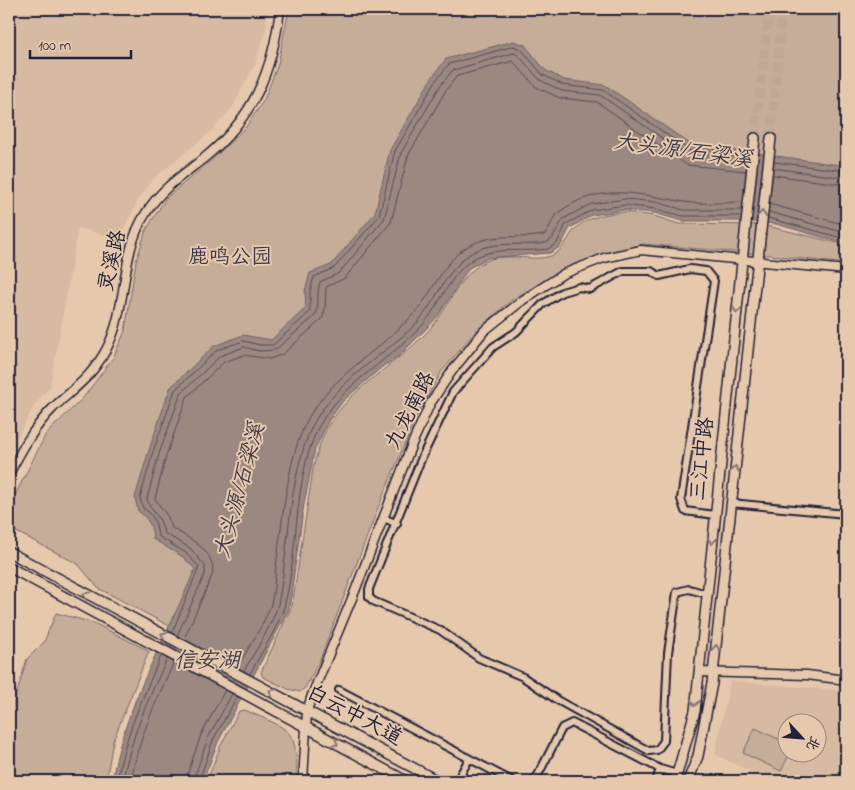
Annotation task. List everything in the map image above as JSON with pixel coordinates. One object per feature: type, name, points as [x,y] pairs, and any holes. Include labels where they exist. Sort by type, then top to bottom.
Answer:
[{"type":"main road","name":"三江中路","points":[[676,778],[695,711],[755,138]]},
{"type":"main road","name":"三江中路","points":[[688,781],[698,756],[713,673],[771,138]]},
{"type":"main road","name":"白云中大道","points":[[9,552],[129,618],[254,682],[438,781]]},
{"type":"main road","name":"白云中大道","points":[[9,567],[406,781]]},
{"type":"street","name":"灵溪路","points":[[9,474],[29,438],[52,409],[82,385],[106,349],[120,306],[126,270],[136,234],[152,204],[168,185],[204,158],[225,137],[256,99],[274,49],[280,9]]},
{"type":"street","name":"九龙南路","points":[[303,781],[307,711],[412,444],[430,404],[452,371],[484,331],[523,300],[563,274],[604,258],[642,250],[680,253],[742,262],[846,270]]},
{"type":"street","points":[[707,594],[689,590],[677,592],[668,653],[664,741],[657,750],[649,751],[557,700],[523,677],[479,658],[440,630],[373,601],[369,597],[369,589],[397,524],[422,457],[453,392],[493,347],[528,322],[543,304],[562,292],[579,287],[590,289],[613,275],[635,270],[651,271],[659,276],[690,270],[706,271],[714,281],[681,499],[685,511],[715,515]]},
{"type":"street","points":[[732,503],[846,514]]},
{"type":"street","points":[[384,518],[397,524]]},
{"type":"street","points":[[698,672],[807,675],[846,680]]},
{"type":"street","points":[[340,690],[512,781]]},
{"type":"street","points":[[535,781],[562,728],[572,723],[676,778]]},
{"type":"street","points":[[457,781],[469,759]]},
{"type":"street","points":[[656,781],[660,770]]},
{"type":"shaded area","points":[[9,9],[268,9],[266,29],[255,64],[232,108],[207,135],[154,178],[138,200],[119,239],[78,228],[50,387],[34,406],[9,453]]},
{"type":"shaded area","points":[[730,681],[846,691],[846,781],[768,781],[715,754]]},
{"type":"green space","name":"鹿鸣公园","points":[[289,9],[846,9],[846,171],[379,214],[309,308],[193,558],[199,569],[173,628],[98,588],[78,564],[9,528],[9,507],[46,434],[83,398],[113,358],[125,331],[136,261],[146,230],[166,198],[214,158],[246,127],[264,100],[278,64]]},
{"type":"green space","points":[[626,212],[654,216],[679,224],[763,225],[846,245],[846,264],[770,255],[643,244],[575,264],[513,299],[476,331],[442,371],[417,415],[378,508],[319,662],[305,688],[300,692],[288,689],[263,677],[261,672],[292,606],[313,469],[328,425],[355,394],[422,337],[434,324],[458,287],[481,264],[498,257],[544,258],[551,256],[559,251],[576,228],[587,220]]},
{"type":"green space","points":[[56,613],[94,623],[149,651],[113,741],[106,781],[9,781],[9,719],[27,659],[44,642]]},
{"type":"green space","points":[[245,710],[273,722],[289,733],[295,750],[297,781],[207,781],[220,747],[239,711]]},
{"type":"green space","points":[[755,728],[778,739],[778,762],[786,762],[781,771],[743,753]]},
{"type":"water","points":[[514,41],[525,45],[545,70],[564,80],[605,85],[696,148],[749,152],[846,166],[846,244],[776,224],[744,221],[682,221],[654,213],[624,210],[592,215],[570,228],[560,247],[550,253],[488,258],[469,268],[438,316],[399,356],[382,367],[343,401],[329,420],[315,449],[304,504],[289,609],[218,742],[203,781],[112,781],[118,753],[136,699],[195,569],[183,557],[153,539],[149,523],[138,511],[135,498],[170,388],[214,346],[243,335],[271,340],[306,308],[305,291],[310,273],[331,265],[375,213],[390,150],[431,79],[446,59]]},
{"type":"tunnel","points":[[755,138],[769,9]]},
{"type":"tunnel","points":[[771,138],[782,9]]},
{"type":"water label","name":"大头源/石梁溪","points":[[683,152]]},
{"type":"water label","name":"大头源/石梁溪","points":[[241,491]]},
{"type":"water label","name":"信安湖","points":[[207,662]]}]
